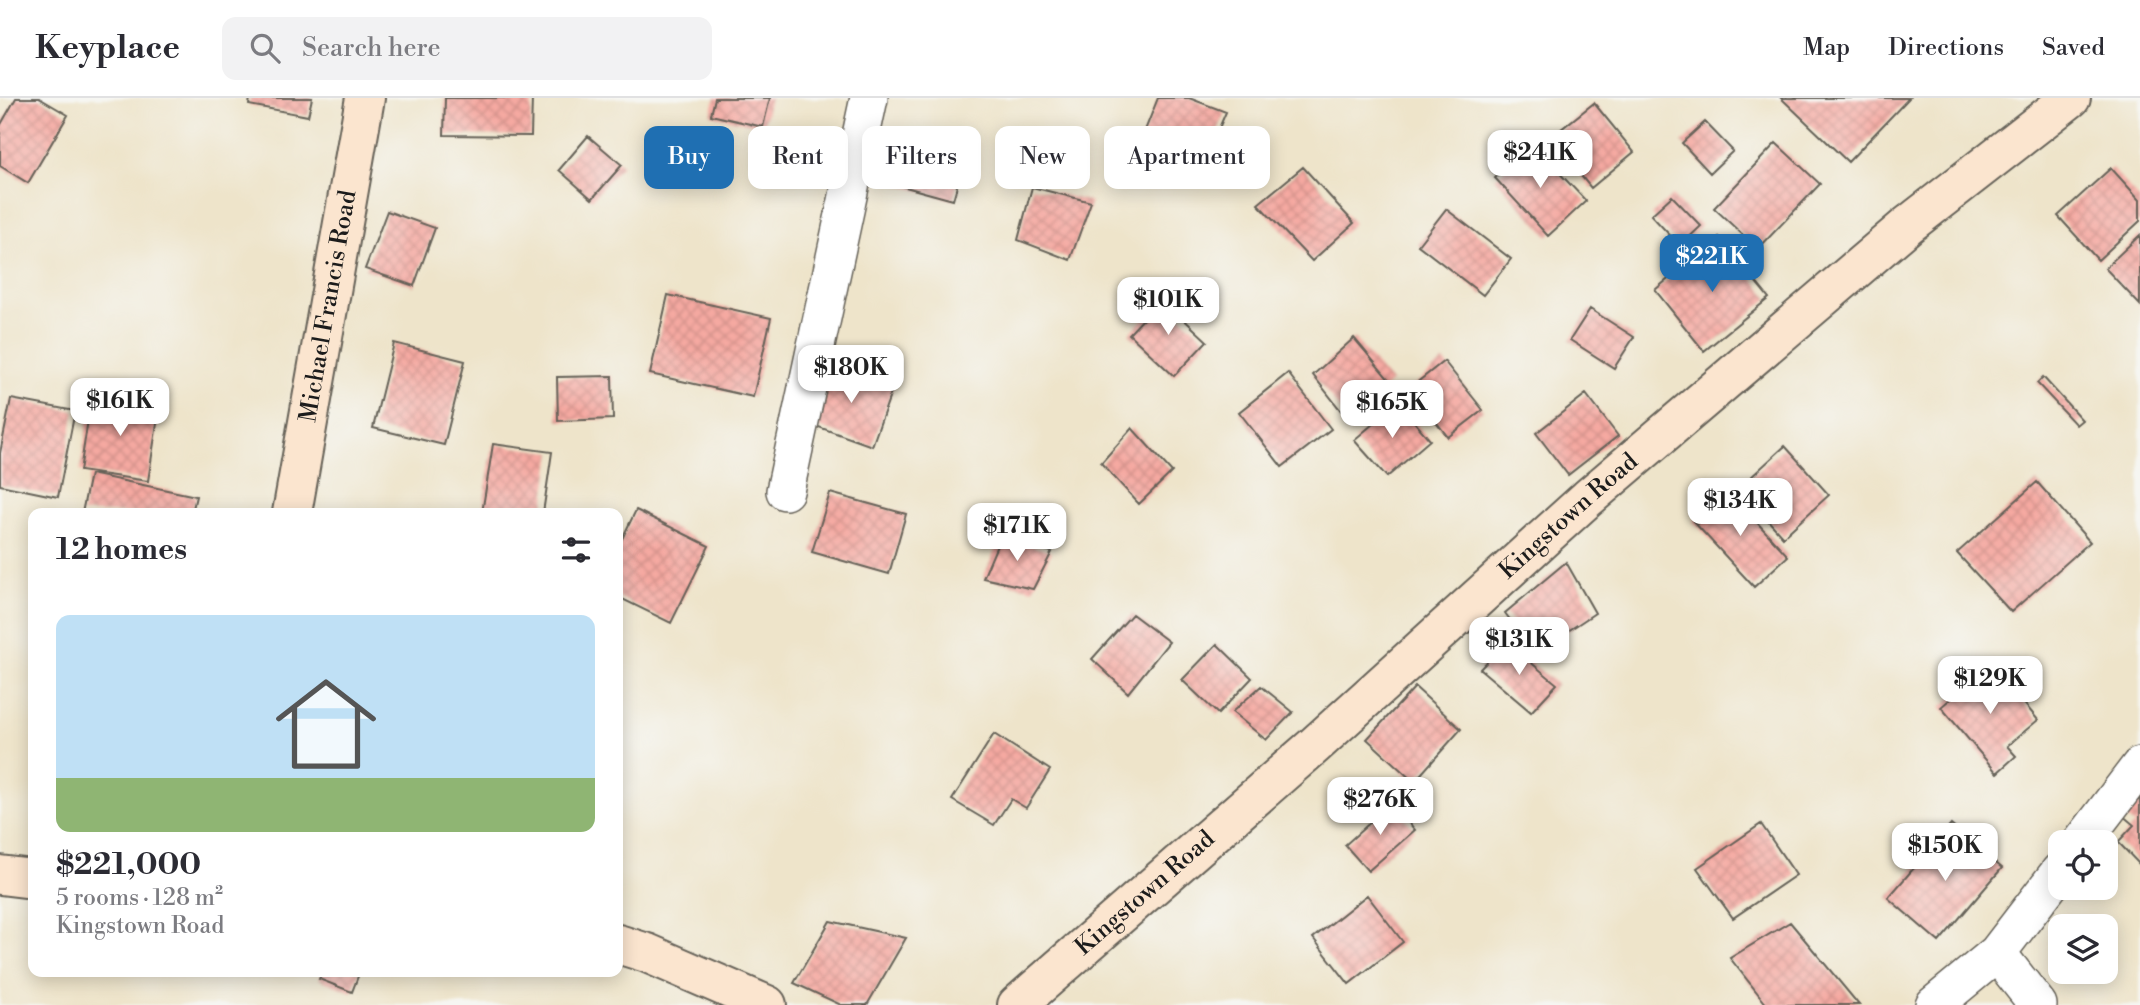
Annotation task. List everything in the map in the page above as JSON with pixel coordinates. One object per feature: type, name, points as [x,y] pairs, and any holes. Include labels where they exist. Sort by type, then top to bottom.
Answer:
[{"type":"street","name":"Michael Francis Road","points":[[293,508],[365,98]]},
{"type":"street","points":[[785,491],[869,98]]},
{"type":"street","name":"Kingstown Road","points":[[1017,1005],[1315,745],[1588,498],[1909,225],[2071,98]]},
{"type":"street","points":[[2091,830],[2140,766]]},
{"type":"street","points":[[0,875],[28,878]]},
{"type":"street","points":[[1934,1005],[1997,953],[2048,887]]},
{"type":"street","points":[[623,946],[647,953],[767,1005]]},
{"type":"street","points":[[1997,953],[2038,1005]]},
{"type":"building","points":[[16,98],[39,98],[68,115],[28,183],[0,166],[0,126]]},
{"type":"building","points":[[250,98],[312,98],[308,116],[249,105]]},
{"type":"building","points":[[445,98],[532,98],[531,136],[444,135]]},
{"type":"building","points":[[715,98],[770,98],[763,126],[711,115]]},
{"type":"building","points":[[1158,98],[1189,98],[1226,112],[1220,126],[1147,126]]},
{"type":"building","points":[[1781,98],[1909,98],[1848,162]]},
{"type":"building","points":[[1594,103],[1634,152],[1591,188],[1550,138]]},
{"type":"building","points":[[1705,122],[1733,151],[1710,173],[1682,143]]},
{"type":"building","points":[[588,136],[622,165],[592,199],[559,170]]},
{"type":"building","points":[[1776,143],[1820,184],[1758,249],[1714,208]]},
{"type":"building","points":[[1532,144],[1586,201],[1548,236],[1495,178]]},
{"type":"building","points":[[1303,167],[1354,223],[1312,261],[1258,204]]},
{"type":"building","points":[[2111,168],[2140,200],[2140,221],[2098,260],[2058,216]]},
{"type":"building","points":[[913,189],[956,189],[953,200]]},
{"type":"building","points":[[1031,189],[1091,202],[1070,260],[1018,240]]},
{"type":"building","points":[[1672,196],[1701,226],[1680,246],[1651,215]]},
{"type":"building","points":[[1446,209],[1511,259],[1483,295],[1418,245]]},
{"type":"building","points":[[387,211],[435,228],[414,286],[365,269]]},
{"type":"building","points":[[2140,235],[2140,305],[2105,268]]},
{"type":"building","points":[[1719,237],[1769,298],[1704,351],[1655,290]]},
{"type":"building","points":[[668,295],[771,318],[753,397],[650,374]]},
{"type":"building","points":[[1162,299],[1207,341],[1174,376],[1129,334]]},
{"type":"building","points":[[1590,309],[1634,337],[1614,368],[1570,340]]},
{"type":"building","points":[[1354,338],[1391,382],[1346,417],[1313,375]]},
{"type":"building","points":[[394,343],[465,361],[444,445],[373,428]]},
{"type":"building","points":[[1444,361],[1483,410],[1448,437],[1410,388]]},
{"type":"building","points":[[830,365],[893,387],[872,446],[810,424]]},
{"type":"building","points":[[1288,373],[1331,429],[1282,467],[1239,412]]},
{"type":"building","points":[[612,376],[613,419],[558,421],[557,377]]},
{"type":"building","points":[[2043,377],[2082,420],[2076,425],[2037,383]]},
{"type":"building","points":[[92,394],[160,404],[148,481],[80,471]]},
{"type":"building","points":[[1586,394],[1618,436],[1568,475],[1536,433]]},
{"type":"building","points":[[11,399],[75,411],[58,497],[0,485],[0,453]]},
{"type":"building","points":[[1398,403],[1430,440],[1387,477],[1354,440]]},
{"type":"building","points":[[1132,428],[1172,472],[1139,504],[1101,463]]},
{"type":"building","points":[[493,444],[552,452],[544,508],[483,508]]},
{"type":"building","points":[[1785,446],[1829,495],[1783,537],[1739,488]]},
{"type":"building","points":[[90,474],[196,496],[193,508],[83,508]]},
{"type":"building","points":[[2037,482],[2090,542],[2011,612],[1957,553]]},
{"type":"building","points":[[1727,490],[1788,556],[1754,587],[1693,521]]},
{"type":"building","points":[[830,493],[906,514],[889,574],[812,552]]},
{"type":"building","points":[[636,510],[709,546],[671,623],[623,599],[623,537]]},
{"type":"building","points":[[1001,536],[1052,552],[1033,589],[983,578]]},
{"type":"building","points":[[1566,562],[1595,613],[1535,653],[1505,613]]},
{"type":"building","points":[[1132,614],[1169,642],[1128,693],[1092,659]]},
{"type":"building","points":[[1506,642],[1557,684],[1531,712],[1480,669]]},
{"type":"building","points":[[1217,644],[1252,678],[1218,714],[1182,680]]},
{"type":"building","points":[[1991,664],[2038,720],[2007,746],[2016,756],[1997,773],[1941,707]]},
{"type":"building","points":[[1261,686],[1293,712],[1266,740],[1232,712]]},
{"type":"building","points":[[1415,687],[1461,729],[1414,782],[1367,739]]},
{"type":"building","points":[[994,734],[1050,770],[1026,808],[1011,799],[994,825],[952,800]]},
{"type":"building","points":[[2140,798],[2140,865],[2118,842],[2134,825],[2122,815]]},
{"type":"building","points":[[1392,803],[1415,830],[1368,871],[1345,845]]},
{"type":"building","points":[[1761,824],[1796,875],[1733,918],[1697,868]]},
{"type":"building","points":[[1951,825],[2002,868],[1939,942],[1888,898]]},
{"type":"building","points":[[1367,895],[1403,942],[1349,984],[1313,938]]},
{"type":"building","points":[[830,921],[906,938],[867,1005],[841,1005],[794,983]]},
{"type":"building","points":[[1790,922],[1859,1005],[1767,1005],[1730,958]]},
{"type":"building","points":[[320,977],[358,977],[352,992],[319,979]]}]
